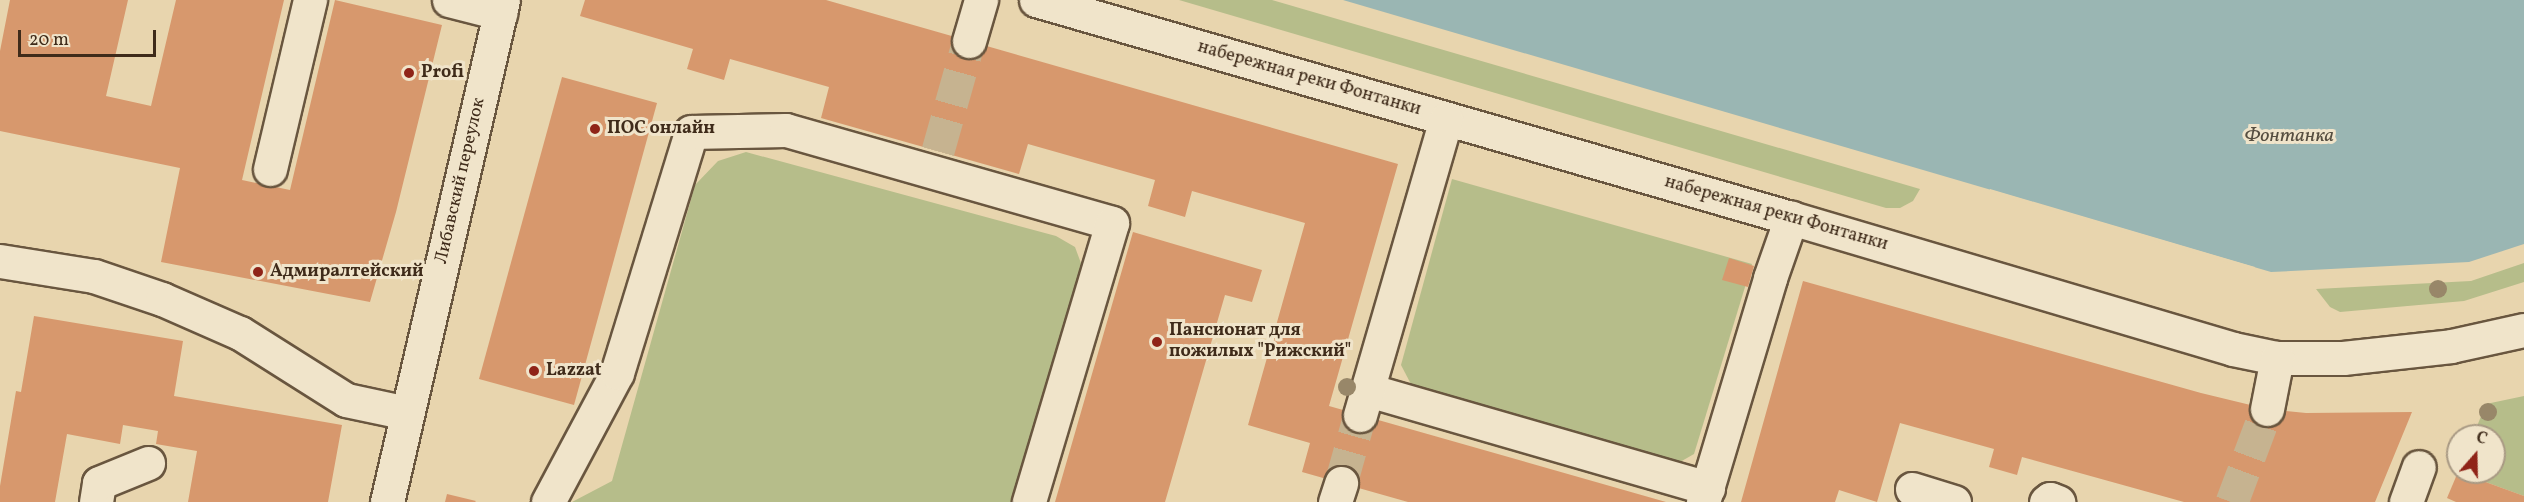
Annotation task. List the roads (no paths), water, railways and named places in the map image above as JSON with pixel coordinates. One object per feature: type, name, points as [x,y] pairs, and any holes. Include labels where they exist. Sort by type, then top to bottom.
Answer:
[{"type":"street","points":[[270,169],[310,0]]},
{"type":"street","points":[[449,0],[502,6]]},
{"type":"street","points":[[969,41],[981,0]]},
{"type":"street","name":"набережная реки Фонтанки","points":[[1036,0],[1791,218],[2233,349],[2277,358],[2343,358],[2451,346],[2524,330]]},
{"type":"street","name":"Либавский переулок","points":[[387,502],[502,6]]},
{"type":"street","points":[[1446,119],[1364,402],[1705,495],[1770,278],[1791,218]]},
{"type":"street","points":[[548,502],[617,374],[692,132],[786,130],[935,161],[1112,223],[1029,502]]},
{"type":"street","points":[[0,261],[94,276],[162,299],[240,333],[346,400],[407,413]]},
{"type":"street","points":[[2267,409],[2277,358]]},
{"type":"street","points":[[96,502],[99,483],[148,462]]},
{"type":"street","points":[[2406,502],[2419,467]]},
{"type":"street","points":[[1912,489],[1954,502]]},
{"type":"street","points":[[2046,502],[2050,499],[2058,502]]},
{"type":"water","name":"Фонтанка","points":[[1343,0],[2524,0],[2524,244],[2469,262],[2271,272]]},
{"type":"tunnel","points":[[938,151],[969,41]]},
{"type":"tunnel","points":[[2232,502],[2267,409]]},
{"type":"tunnel","points":[[1341,483],[1360,415]]},
{"type":"place","name":"Profi","points":[[409,73]]},
{"type":"place","name":"ПОС онлайн","points":[[595,129]]},
{"type":"place","name":"Адмиралтейский","points":[[258,272]]},
{"type":"place","name":"Пансионат для пожилых \"Рижский\"","points":[[1157,342]]},
{"type":"place","name":"Lazzat","points":[[534,371]]}]
